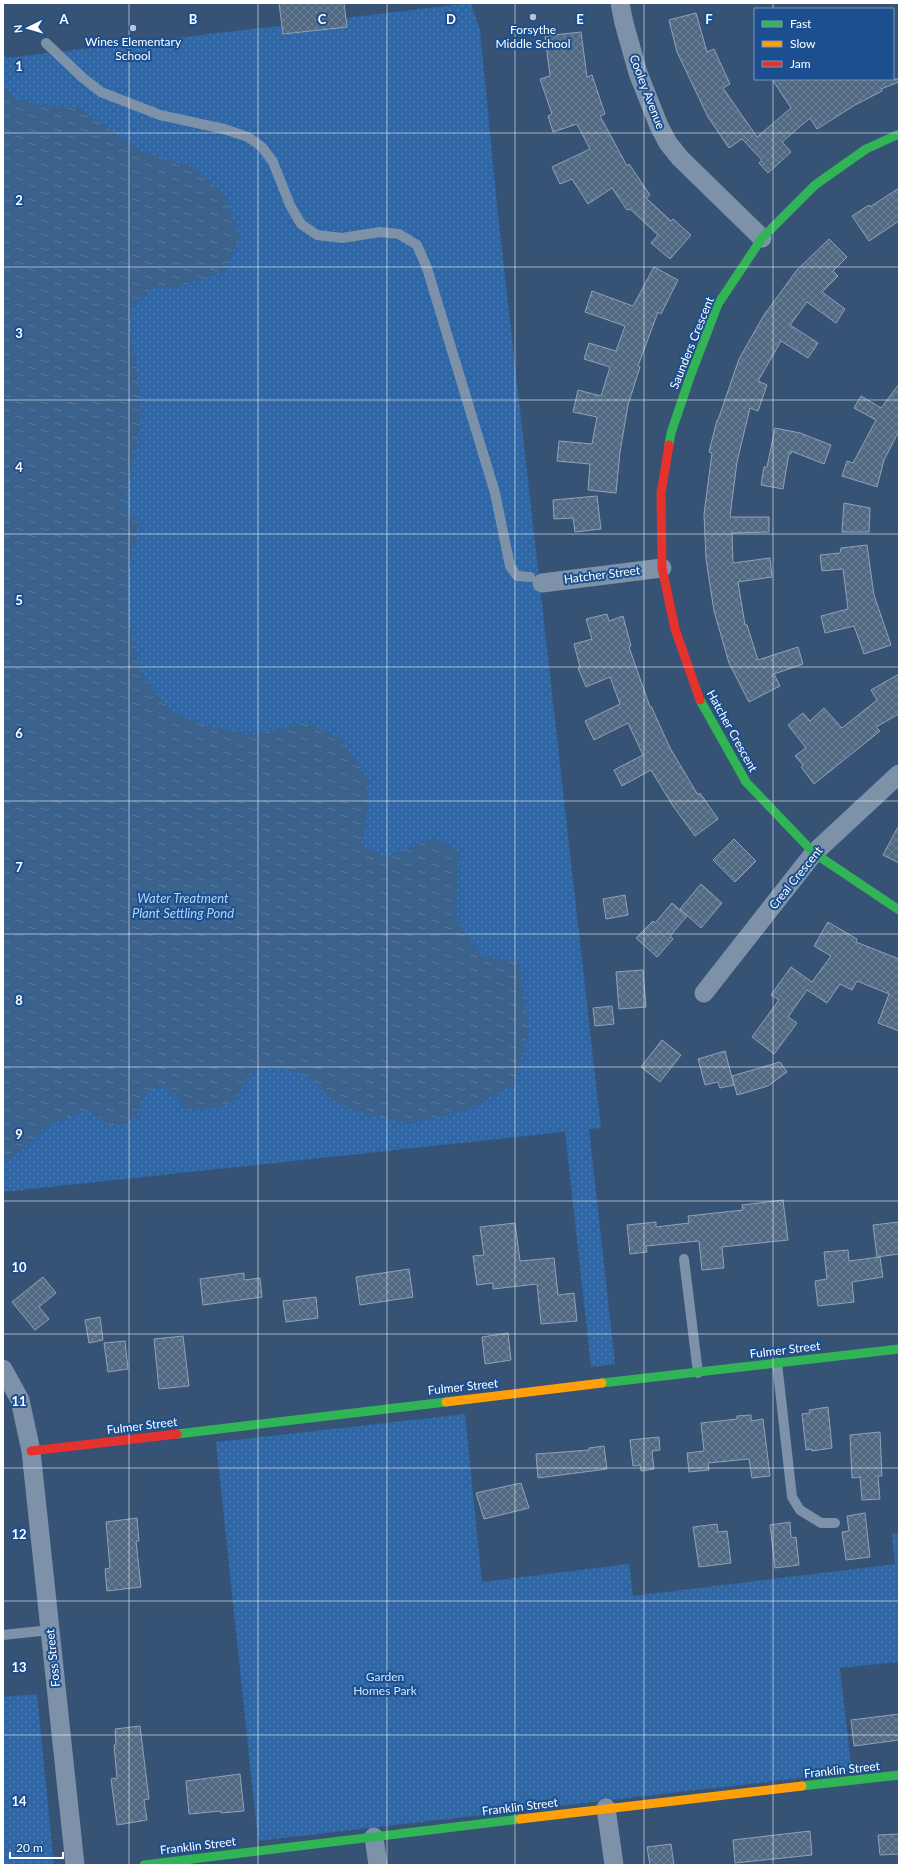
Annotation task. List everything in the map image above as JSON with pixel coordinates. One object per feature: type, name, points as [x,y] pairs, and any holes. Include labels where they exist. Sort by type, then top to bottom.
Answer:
[{"type":"street","name":"Cooley Avenue","points":[[620,3],[638,73],[658,126],[668,143],[680,158],[762,238]]},
{"type":"street","name":"Saunders Crescent","points":[[662,568],[661,493],[671,433],[690,377],[718,304],[762,238],[815,185],[866,149],[899,134]]},
{"type":"street","name":"Hatcher Street","points":[[536,580],[662,568]]},
{"type":"street","name":"Hatcher Crescent","points":[[662,568],[675,629],[698,696],[746,782],[814,853],[899,910]]},
{"type":"street","name":"Creal Crescent","points":[[704,993],[814,853],[899,774]]},
{"type":"street","name":"Fulmer Street","points":[[31,1451],[899,1349]]},
{"type":"street","name":"Foss Street","points":[[3,1369],[20,1400],[31,1451],[75,1865]]},
{"type":"street","name":"Franklin Street","points":[[144,1865],[606,1808],[899,1775]]},
{"type":"street","points":[[606,1808],[614,1865]]},
{"type":"street","points":[[374,1837],[378,1865]]},
{"type":"lane","points":[[46,43],[102,92],[160,115],[224,129],[248,137],[262,147],[273,162],[290,205],[301,224],[316,235],[342,238],[380,232],[399,234],[417,245],[427,268],[495,492],[510,566],[516,576],[536,580]]},
{"type":"lane","points":[[684,1259],[698,1373]]},
{"type":"lane","points":[[777,1363],[792,1497],[800,1510],[821,1523],[835,1523]]},
{"type":"lane","points":[[3,1635],[50,1630]]},
{"type":"green space","points":[[471,3],[480,30],[497,205],[601,1128],[589,1129],[615,1364],[591,1367],[565,1132],[3,1192],[3,52],[7,58]]},
{"type":"green space","name":"Garden Homes Park","points":[[465,1414],[482,1582],[629,1564],[633,1596],[895,1564],[892,1534],[899,1533],[899,1662],[840,1668],[852,1772],[258,1841],[216,1442]]},
{"type":"green space","points":[[37,1694],[54,1865],[3,1865],[3,1697]]},
{"type":"water","name":"Water Treatment Plant Settling Pond","points":[[3,85],[15,99],[46,106],[77,107],[139,150],[191,167],[223,193],[240,238],[224,271],[176,288],[154,288],[133,305],[129,325],[136,363],[141,409],[137,445],[124,501],[130,514],[139,522],[131,557],[126,592],[129,626],[143,676],[172,712],[204,725],[251,735],[307,723],[341,739],[369,780],[367,816],[361,845],[385,857],[435,838],[459,851],[456,918],[483,957],[519,962],[529,1032],[514,1084],[470,1109],[410,1124],[359,1112],[332,1100],[312,1080],[286,1067],[262,1068],[246,1078],[237,1099],[224,1105],[205,1110],[184,1108],[176,1095],[165,1086],[148,1091],[140,1102],[138,1115],[122,1125],[111,1125],[86,1110],[48,1126],[13,1158],[3,1160]]},
{"type":"building","points":[[279,3],[344,3],[347,27],[283,34]]},
{"type":"building","points":[[696,13],[707,52],[714,49],[730,84],[723,88],[757,137],[791,108],[773,80],[899,79],[899,82],[881,89],[882,91],[855,105],[817,129],[810,118],[782,142],[791,152],[768,173],[759,163],[762,160],[742,139],[729,148],[708,117],[677,52],[669,20]]},
{"type":"building","points":[[581,32],[587,77],[592,75],[605,114],[600,116],[627,166],[629,164],[650,195],[646,198],[671,221],[673,219],[691,235],[670,259],[651,243],[658,235],[630,209],[627,210],[612,188],[588,204],[572,179],[560,184],[552,167],[590,149],[577,124],[553,132],[548,116],[552,114],[540,79],[550,76],[545,36]]},
{"type":"building","points":[[899,188],[899,221],[869,241],[852,216],[869,205],[870,207]]},
{"type":"building","points":[[829,239],[847,257],[833,271],[838,276],[822,292],[845,309],[836,323],[807,302],[790,325],[818,343],[808,358],[781,341],[758,381],[767,385],[758,411],[750,408],[737,462],[730,517],[769,517],[769,532],[732,533],[733,563],[770,558],[772,577],[738,582],[745,625],[747,625],[758,660],[798,647],[803,664],[774,674],[780,686],[749,702],[729,663],[714,611],[706,559],[704,514],[712,453],[709,452],[717,420],[739,359],[764,315],[797,270]]},
{"type":"building","points":[[654,267],[678,280],[661,314],[658,312],[638,366],[640,367],[628,405],[620,452],[616,493],[588,490],[590,464],[557,461],[559,441],[592,444],[597,417],[573,412],[578,390],[601,396],[610,367],[584,359],[589,343],[616,351],[625,326],[585,312],[592,291],[633,306]]},
{"type":"building","points":[[899,384],[899,431],[884,460],[877,487],[842,476],[847,461],[853,463],[876,420],[854,408],[861,396],[881,408]]},
{"type":"building","points":[[775,428],[800,433],[831,445],[824,464],[791,451],[791,454],[789,453],[783,489],[761,485],[764,467],[767,467]]},
{"type":"building","points":[[597,496],[601,529],[575,532],[573,518],[554,519],[553,500]]},
{"type":"building","points":[[844,503],[870,508],[869,532],[842,532]]},
{"type":"building","points":[[867,545],[874,595],[891,645],[864,654],[854,626],[825,633],[821,616],[848,609],[843,569],[822,571],[820,555],[840,553],[841,548]]},
{"type":"building","points":[[607,614],[609,621],[623,616],[631,646],[629,647],[650,707],[651,706],[670,748],[698,795],[700,793],[718,819],[695,836],[673,806],[651,770],[622,786],[614,770],[643,755],[628,723],[594,740],[585,721],[620,704],[610,677],[586,687],[578,668],[580,667],[574,644],[592,639],[586,619]]},
{"type":"building","points":[[899,674],[899,714],[876,727],[880,731],[814,784],[801,767],[803,765],[795,756],[806,748],[788,725],[803,713],[810,721],[824,708],[842,728],[877,700],[871,690]]},
{"type":"building","points":[[899,825],[899,863],[883,855]]},
{"type":"building","points":[[734,839],[756,861],[735,882],[713,860]]},
{"type":"building","points":[[701,884],[722,903],[701,928],[680,909]]},
{"type":"building","points":[[625,895],[628,915],[606,919],[603,899]]},
{"type":"building","points":[[672,903],[687,916],[670,936],[673,939],[657,957],[636,938],[653,921],[655,923]]},
{"type":"building","points":[[828,922],[857,939],[856,942],[899,959],[899,1031],[878,1023],[889,994],[857,981],[852,990],[840,984],[827,1003],[807,990],[788,1017],[797,1023],[774,1054],[752,1037],[779,1000],[771,995],[791,967],[812,982],[831,956],[814,946]]},
{"type":"building","points":[[643,970],[646,1007],[619,1009],[616,972]]},
{"type":"building","points":[[612,1006],[614,1024],[595,1026],[593,1008]]},
{"type":"building","points":[[662,1040],[681,1055],[660,1082],[641,1067]]},
{"type":"building","points":[[725,1051],[734,1085],[720,1088],[718,1082],[705,1085],[698,1059]]},
{"type":"building","points":[[780,1062],[787,1072],[768,1086],[737,1095],[732,1076]]},
{"type":"building","points":[[783,1200],[788,1240],[722,1247],[724,1268],[702,1270],[699,1241],[646,1246],[647,1252],[630,1254],[627,1225],[656,1222],[656,1227],[689,1223],[688,1216],[743,1210],[742,1205]]},
{"type":"building","points":[[899,1222],[899,1254],[877,1257],[873,1225]]},
{"type":"building","points":[[515,1223],[520,1261],[554,1258],[558,1295],[574,1293],[577,1321],[541,1324],[537,1284],[493,1289],[493,1283],[477,1285],[473,1256],[484,1255],[480,1227]]},
{"type":"building","points":[[848,1250],[849,1261],[880,1257],[883,1277],[852,1282],[854,1302],[818,1306],[815,1281],[827,1279],[824,1252]]},
{"type":"building","points":[[409,1269],[413,1297],[360,1305],[356,1277]]},
{"type":"building","points":[[244,1273],[244,1280],[260,1278],[262,1297],[203,1305],[200,1279]]},
{"type":"building","points":[[43,1277],[56,1293],[39,1307],[49,1319],[35,1330],[12,1302]]},
{"type":"building","points":[[316,1297],[318,1318],[286,1322],[283,1301]]},
{"type":"building","points":[[100,1317],[103,1340],[89,1343],[85,1320]]},
{"type":"building","points":[[508,1333],[511,1360],[485,1364],[482,1337]]},
{"type":"building","points":[[183,1336],[189,1386],[159,1389],[154,1339]]},
{"type":"building","points":[[125,1341],[128,1369],[108,1372],[104,1343]]},
{"type":"building","points":[[828,1407],[832,1448],[812,1451],[812,1449],[806,1450],[802,1414],[810,1413],[809,1410]]},
{"type":"building","points":[[751,1415],[751,1421],[763,1419],[770,1476],[752,1478],[749,1459],[708,1463],[709,1470],[689,1472],[687,1453],[704,1451],[701,1423],[737,1419],[737,1416]]},
{"type":"building","points":[[880,1432],[882,1476],[878,1476],[880,1499],[862,1500],[860,1477],[852,1478],[850,1435]]},
{"type":"building","points":[[659,1437],[660,1450],[652,1451],[654,1469],[641,1471],[640,1465],[633,1466],[630,1440]]},
{"type":"building","points":[[604,1446],[607,1469],[538,1478],[536,1454],[589,1450],[589,1448]]},
{"type":"building","points":[[521,1483],[529,1508],[484,1519],[476,1493]]},
{"type":"building","points":[[865,1513],[870,1557],[846,1560],[842,1532],[849,1531],[847,1516]]},
{"type":"building","points":[[137,1518],[139,1541],[136,1541],[141,1587],[107,1591],[105,1569],[110,1568],[106,1522]]},
{"type":"building","points":[[790,1522],[791,1538],[796,1537],[799,1565],[775,1568],[770,1525]]},
{"type":"building","points":[[717,1524],[718,1532],[727,1531],[731,1563],[699,1567],[693,1527]]},
{"type":"building","points":[[899,1714],[899,1740],[854,1746],[851,1720]]},
{"type":"building","points":[[140,1726],[149,1799],[144,1800],[147,1820],[117,1825],[111,1779],[117,1778],[114,1745],[116,1745],[115,1729]]},
{"type":"building","points":[[240,1774],[244,1811],[221,1813],[221,1811],[189,1814],[186,1781]]},
{"type":"building","points":[[810,1831],[812,1855],[735,1863],[733,1840]]},
{"type":"building","points":[[899,1834],[899,1854],[880,1855],[878,1835]]},
{"type":"building","points":[[671,1844],[674,1865],[650,1865],[647,1847]]},
{"type":"traffic: fast","points":[[669,445],[671,433],[690,377],[718,304],[762,238],[815,185],[866,149],[899,134]]},
{"type":"traffic: fast","points":[[700,700],[746,782],[814,853],[899,910]]},
{"type":"traffic: fast","points":[[602,1383],[899,1349]]},
{"type":"traffic: fast","points":[[177,1434],[446,1402]]},
{"type":"traffic: fast","points":[[802,1786],[899,1775]]},
{"type":"traffic: fast","points":[[144,1865],[520,1819]]},
{"type":"traffic: slow","points":[[446,1402],[602,1383]]},
{"type":"traffic: slow","points":[[520,1819],[802,1786]]},
{"type":"traffic: jam","points":[[669,445],[661,493],[662,568],[675,629],[700,700]]},
{"type":"traffic: jam","points":[[31,1451],[177,1434]]},
{"type":"place","name":"Forsythe Middle School","points":[[533,17]]},
{"type":"place","name":"Wines Elementary School","points":[[133,28]]}]
